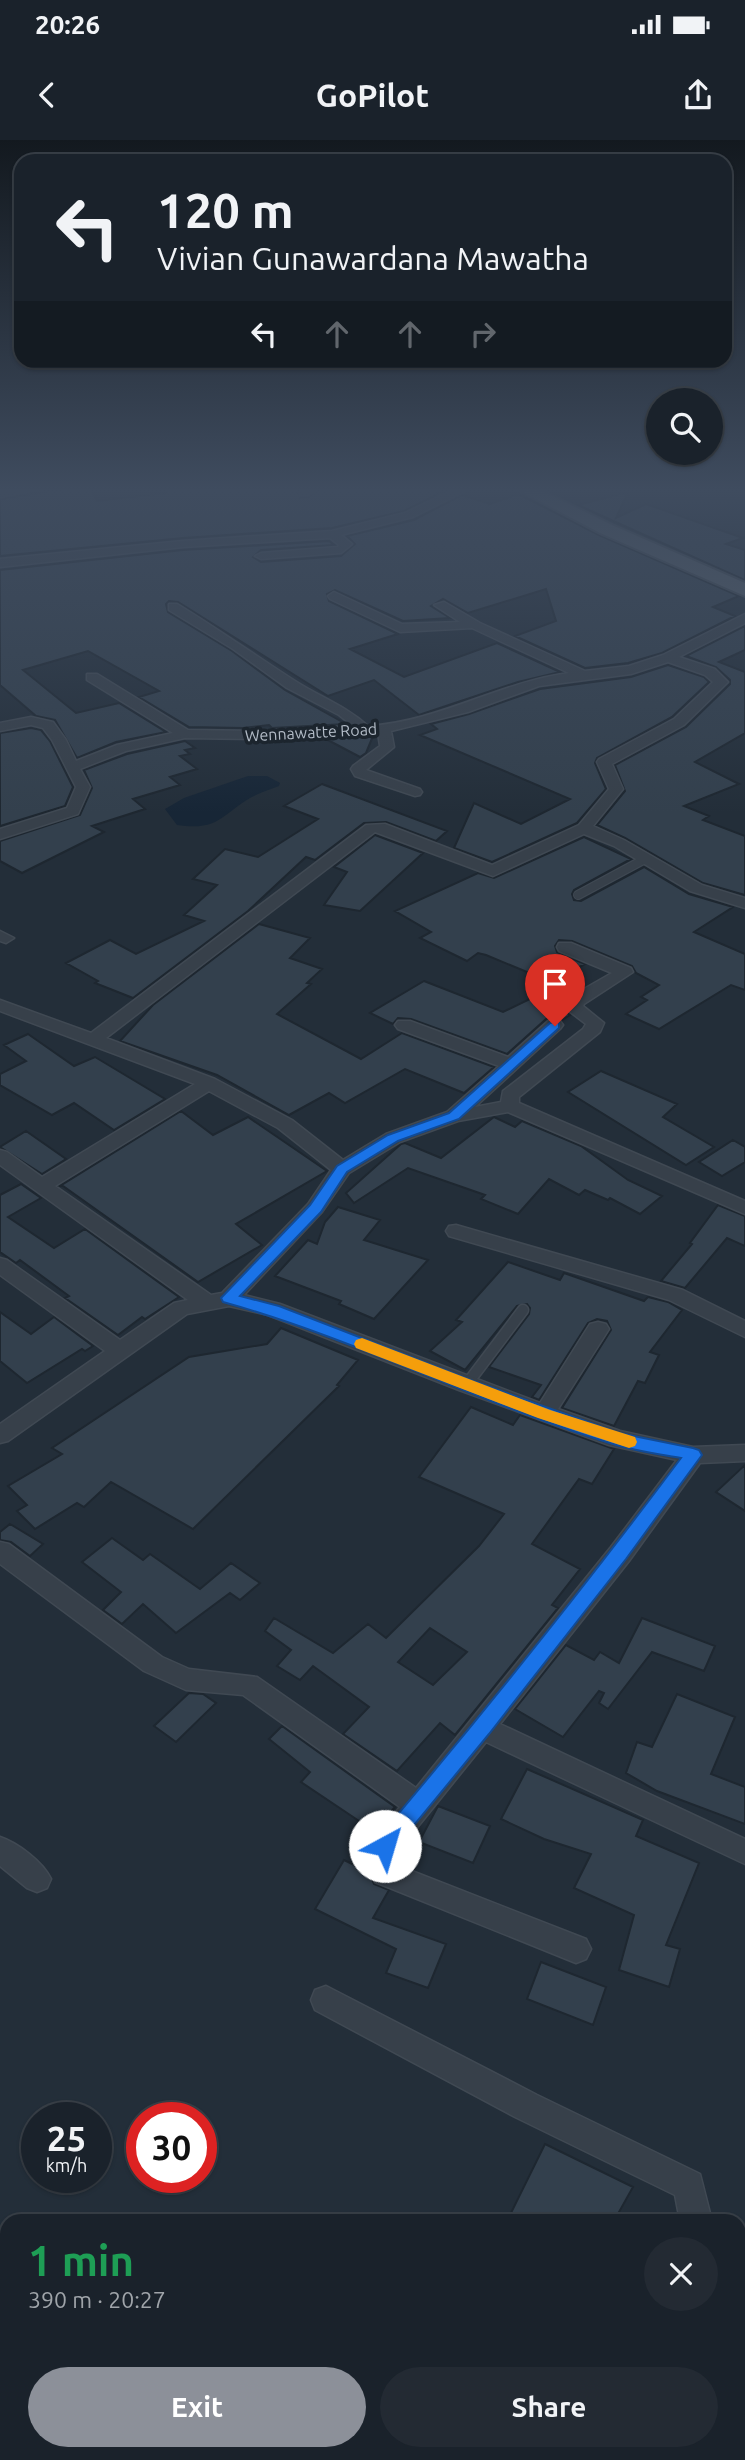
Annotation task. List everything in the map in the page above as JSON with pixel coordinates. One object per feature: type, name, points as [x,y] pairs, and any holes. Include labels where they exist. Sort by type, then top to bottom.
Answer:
[{"type":"street","points":[[335,596],[400,628],[471,625]]},
{"type":"street","points":[[440,605],[471,625],[556,660],[585,676]]},
{"type":"street","points":[[173,607],[237,646],[292,685],[344,712],[364,729]]},
{"type":"street","name":"Wennawatte Road","points":[[72,767],[122,748],[186,734],[260,735],[384,729],[463,709],[536,683],[631,670],[668,658],[745,618]]},
{"type":"street","points":[[95,1038],[371,828],[380,827],[494,871],[584,828],[616,789],[604,762],[679,722],[721,682],[710,672],[668,658]]},
{"type":"street","points":[[92,677],[186,734]]},
{"type":"street","points":[[0,727],[28,720],[44,721],[52,726],[83,787],[73,811],[0,834]]},
{"type":"street","points":[[384,729],[387,747],[358,769],[360,773],[415,792]]},
{"type":"street","points":[[584,828],[619,843],[696,888],[745,903]]},
{"type":"street","points":[[510,1106],[510,1096],[591,1032],[594,1023],[574,1008],[576,1001],[625,972],[565,947]]},
{"type":"street","points":[[0,1004],[209,1083],[285,1124],[342,1169]]},
{"type":"street","points":[[404,1025],[512,1064]]},
{"type":"street","points":[[454,1116],[555,1026]]},
{"type":"street","points":[[42,1185],[209,1083]]},
{"type":"street","points":[[229,1298],[315,1208],[342,1169],[393,1138],[454,1116],[510,1106],[745,1208]]},
{"type":"street","points":[[0,1156],[206,1302]]},
{"type":"street","points":[[456,1231],[676,1295],[745,1330]]},
{"type":"street","points":[[0,1265],[119,1350]]},
{"type":"street","points":[[2,1432],[181,1308],[229,1298],[274,1310],[544,1414],[617,1439],[693,1455],[745,1453]]},
{"type":"street","points":[[544,1414],[598,1329]]},
{"type":"street","points":[[576,1949],[385,1873],[385,1846],[620,1554],[693,1455]]},
{"type":"street","points":[[0,1551],[153,1664],[186,1679],[248,1685],[418,1804]]},
{"type":"street","points":[[482,1728],[745,1852]]},
{"type":"street","points":[[0,1849],[37,1879]]},
{"type":"street","points":[[326,2000],[526,2106],[689,2185],[695,2214]]},
{"type":"lane","points":[[578,895],[645,859]]},
{"type":"lane","points":[[467,1385],[523,1310]]},
{"type":"water","points":[[248,776],[267,776],[280,783],[279,786],[246,800],[222,818],[204,825],[177,825],[165,809],[184,798]]},
{"type":"building","points":[[0,596],[328,596],[329,601],[398,634],[350,649],[404,677],[497,643],[560,672],[518,682],[419,715],[374,680],[328,696],[178,602],[169,601],[166,604],[168,612],[232,651],[285,690],[346,724],[272,728],[269,725],[243,728],[189,727],[139,697],[159,691],[88,651],[23,670],[76,713],[119,703],[166,732],[116,742],[77,758],[55,720],[36,716],[0,685]]},
{"type":"building","points":[[349,596],[522,596],[468,613],[443,599],[431,606],[450,618],[403,621]]},
{"type":"building","points":[[548,596],[738,596],[713,607],[735,616],[662,653],[628,663],[585,668],[515,636],[556,621]]},
{"type":"building","points":[[745,626],[745,650],[719,662],[745,672],[745,733],[695,762],[739,784],[684,806],[709,816],[703,820],[745,836],[745,895],[703,883],[597,825],[625,791],[615,765],[686,727],[730,684],[730,680],[716,667],[686,656]]},
{"type":"building","points":[[668,665],[704,677],[709,682],[672,717],[597,758],[595,763],[606,789],[577,823],[492,862],[454,848],[474,803],[521,824],[570,799],[420,735],[437,729],[431,724],[540,689],[631,677]]},
{"type":"building","points":[[31,728],[41,730],[50,741],[73,787],[65,806],[0,826],[0,733]]},
{"type":"building","points":[[373,736],[366,753],[360,757],[324,738]]},
{"type":"building","points":[[185,741],[195,748],[185,750],[190,754],[180,756],[197,769],[170,777],[180,785],[133,799],[145,809],[92,826],[104,832],[22,873],[0,861],[0,841],[80,815],[92,788],[84,770],[127,754]]},
{"type":"building","points":[[322,784],[447,831],[436,841],[386,822],[364,823],[315,860],[306,857],[248,911],[133,998],[95,983],[98,981],[66,963],[110,940],[136,954],[204,921],[184,915],[217,885],[193,879],[225,849],[258,857],[318,819],[284,806]]},
{"type":"building","points":[[375,835],[423,853],[360,911],[324,905],[347,872],[334,867]]},
{"type":"building","points":[[584,837],[631,859],[574,890],[574,900],[581,901],[644,867],[689,894],[733,907],[694,932],[745,954],[745,990],[731,985],[659,1029],[626,1014],[647,1000],[641,997],[659,985],[636,973],[632,966],[572,941],[559,940],[555,946],[557,952],[585,964],[551,982],[478,953],[467,961],[420,938],[431,932],[395,911],[478,873],[494,878]]},
{"type":"building","points":[[259,924],[310,938],[290,958],[322,969],[307,983],[311,984],[277,1014],[361,1059],[402,1033],[494,1067],[464,1093],[405,1069],[345,1103],[329,1093],[289,1115],[217,1075],[120,1041],[153,1005]]},
{"type":"building","points":[[424,981],[503,1012],[540,994],[563,1006],[563,1010],[570,1015],[562,1020],[546,1019],[507,1054],[411,1019],[398,1018],[393,1024],[370,1013]]},
{"type":"building","points":[[28,1034],[74,1066],[95,1057],[165,1099],[114,1130],[74,1103],[52,1115],[0,1085],[0,1074],[26,1061],[4,1045]]},
{"type":"building","points":[[601,1071],[677,1104],[663,1117],[714,1147],[686,1165],[568,1092]]},
{"type":"building","points":[[181,1111],[213,1135],[248,1117],[327,1171],[236,1224],[262,1245],[198,1282],[60,1186]]},
{"type":"building","points":[[494,1117],[515,1127],[522,1121],[581,1146],[628,1180],[662,1196],[640,1214],[610,1198],[608,1200],[585,1190],[579,1195],[549,1179],[518,1214],[481,1199],[485,1195],[408,1168],[354,1203],[346,1193],[401,1144],[405,1143],[441,1158]]},
{"type":"building","points":[[26,1131],[66,1159],[42,1174],[0,1147]]},
{"type":"building","points":[[733,1140],[745,1147],[745,1162],[722,1176],[699,1162]]},
{"type":"building","points":[[21,1184],[41,1198],[8,1217],[54,1248],[85,1229],[179,1297],[145,1319],[142,1317],[118,1335],[65,1298],[69,1296],[20,1260],[16,1263],[0,1252],[0,1195]]},
{"type":"building","points":[[718,1205],[745,1216],[745,1246],[727,1238],[685,1288],[661,1281],[692,1244],[690,1243]]},
{"type":"building","points":[[338,1207],[380,1220],[364,1240],[428,1260],[374,1319],[339,1304],[341,1301],[275,1276],[308,1240],[317,1244],[325,1222]]},
{"type":"building","points":[[508,1262],[560,1280],[564,1273],[644,1301],[648,1297],[668,1302],[682,1310],[650,1352],[659,1355],[645,1383],[638,1381],[614,1426],[562,1408],[611,1330],[607,1321],[597,1319],[588,1323],[539,1400],[532,1397],[541,1385],[489,1367],[529,1314],[530,1308],[527,1304],[517,1306],[465,1370],[430,1351],[462,1322],[456,1320]]},
{"type":"building","points":[[0,1312],[31,1334],[54,1317],[93,1346],[85,1351],[82,1349],[27,1383],[0,1361]]},
{"type":"building","points":[[281,1328],[358,1360],[337,1385],[339,1386],[193,1529],[111,1482],[84,1507],[77,1503],[35,1529],[17,1511],[27,1505],[8,1486],[62,1454],[52,1448],[189,1357],[267,1344]]},
{"type":"building","points":[[471,1407],[513,1425],[520,1415],[614,1449],[592,1484],[579,1479],[532,1544],[580,1569],[552,1605],[558,1608],[455,1735],[440,1723],[397,1771],[343,1734],[369,1707],[313,1666],[300,1680],[277,1666],[291,1650],[265,1631],[274,1618],[333,1653],[368,1624],[386,1638],[479,1546],[504,1514],[419,1477]],"holes":[[[430,1628],[467,1652],[433,1685],[398,1662]]]},
{"type":"building","points":[[745,1465],[745,1511],[716,1492]]},
{"type":"building","points":[[10,1524],[43,1544],[30,1556],[11,1542],[0,1540],[0,1532]]},
{"type":"building","points":[[112,1538],[143,1560],[150,1554],[200,1589],[231,1563],[260,1583],[240,1600],[230,1593],[176,1633],[143,1604],[122,1624],[103,1610],[121,1592],[82,1562]]},
{"type":"building","points":[[642,1618],[715,1646],[704,1671],[652,1652],[608,1709],[599,1703],[604,1693],[599,1691],[563,1737],[515,1709],[566,1645],[594,1660],[600,1652],[619,1663]]},
{"type":"building","points":[[189,1693],[203,1694],[216,1703],[176,1742],[154,1726]]},
{"type":"building","points":[[677,1694],[735,1717],[711,1774],[745,1787],[745,1824],[657,1791],[626,1773],[637,1742],[652,1747]]},
{"type":"building","points":[[282,1726],[395,1807],[374,1831],[301,1782],[310,1772],[269,1739]]},
{"type":"building","points":[[527,1769],[643,1820],[636,1836],[699,1863],[666,1945],[680,1949],[669,1987],[619,1970],[634,1915],[574,1888],[591,1854],[544,1839],[501,1819]]},
{"type":"building","points":[[438,1806],[490,1826],[473,1863],[419,1842]]},
{"type":"building","points":[[344,1860],[369,1872],[374,1884],[389,1890],[373,1918],[446,1944],[428,1988],[386,1973],[396,1949],[315,1909]]},
{"type":"building","points":[[541,1962],[606,1987],[593,2025],[527,1999]]},
{"type":"building","points":[[545,2144],[633,2187],[618,2214],[510,2214]]},
{"type":"slow traffic","points":[[362,1344],[544,1414],[629,1442]]},
{"type":"route","points":[[385,1846],[620,1554],[693,1455],[617,1439],[544,1414],[274,1310],[229,1298],[315,1208],[342,1169],[393,1138],[454,1116],[555,1026]]}]
